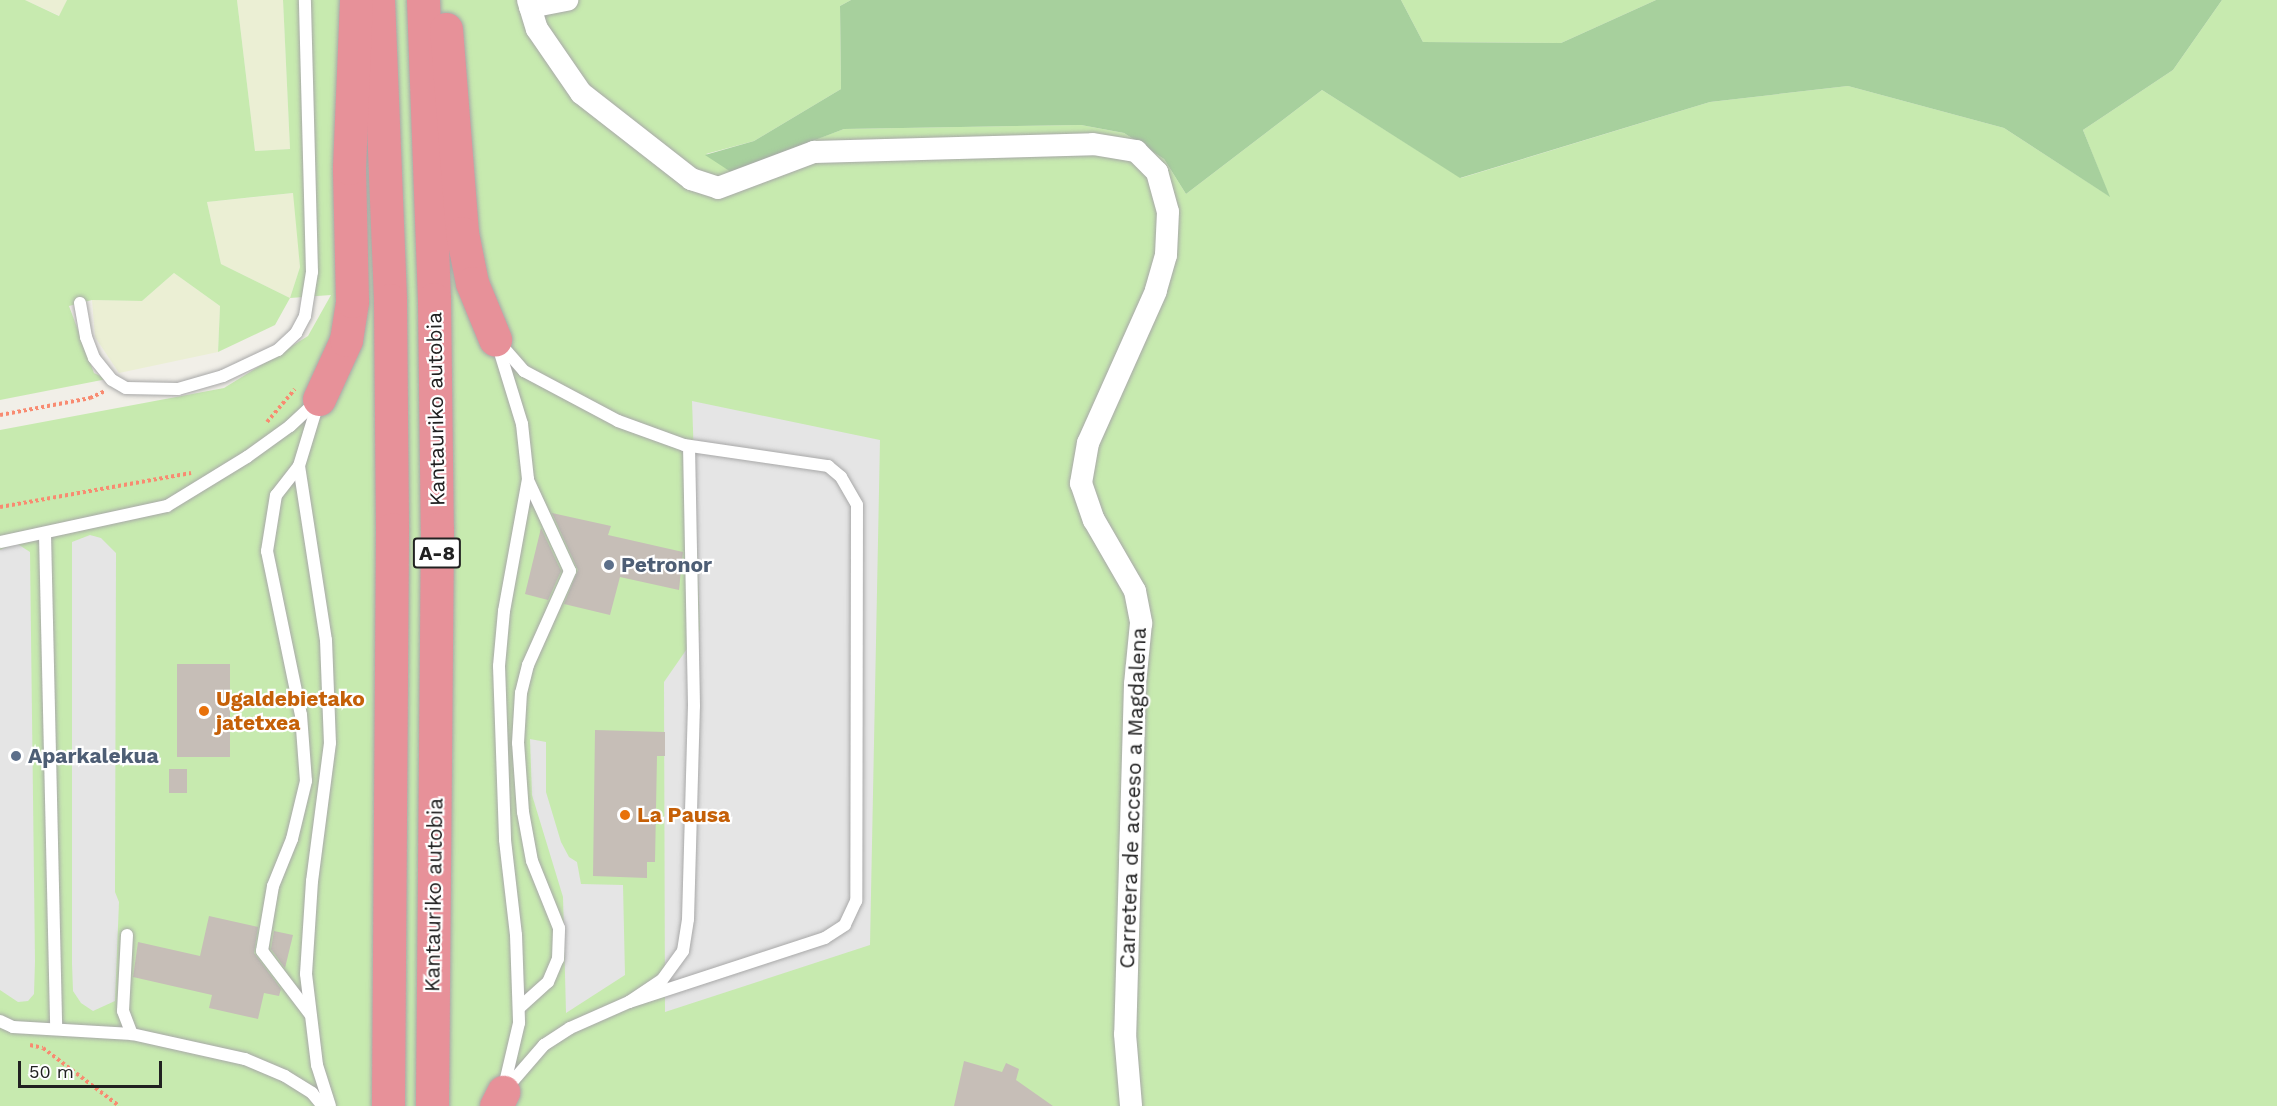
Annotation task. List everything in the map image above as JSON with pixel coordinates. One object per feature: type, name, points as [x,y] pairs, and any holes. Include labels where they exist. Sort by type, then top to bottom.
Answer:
[{"type":"highway","points":[[308,393],[346,340],[352,301],[349,168],[356,0]]},
{"type":"highway","name":"Kantauriko autobia","points":[[378,0],[389,277],[392,529],[388,1106]]},
{"type":"highway","name":"Kantauriko autobia","points":[[423,0],[434,288],[437,506],[432,1106]]},
{"type":"highway","points":[[431,0],[447,31],[462,232],[470,273],[482,315],[495,339]]},
{"type":"street","points":[[529,3],[567,0]]},
{"type":"street","name":"Carretera de acceso a Magdalena","points":[[529,3],[537,28],[580,93],[691,179],[718,188],[814,152],[1093,144],[1136,151],[1157,172],[1168,212],[1166,255],[1156,291],[1088,443],[1081,483],[1094,520],[1135,591],[1141,623],[1136,684],[1125,1034],[1131,1106]]},
{"type":"lane","points":[[80,303],[86,337],[94,358],[119,384],[126,388],[178,389],[223,376],[278,350],[296,333],[305,316],[312,272],[305,0]]},
{"type":"lane","points":[[495,339],[524,371],[618,421],[689,447],[828,466],[841,477],[857,505],[856,901],[845,925],[825,938],[628,1002],[570,1028],[544,1045],[499,1099]]},
{"type":"lane","points":[[495,339],[522,424],[528,479],[504,611],[500,666],[505,840],[516,935],[519,1023],[499,1099]]},
{"type":"lane","points":[[308,393],[299,466],[326,640],[330,743],[307,947],[310,1014],[317,1065],[330,1106]]},
{"type":"lane","points":[[0,542],[166,506],[197,491],[290,426],[308,393]]},
{"type":"lane","points":[[628,1002],[662,980],[683,951],[688,919],[693,717],[689,447]]},
{"type":"lane","points":[[299,466],[276,495],[267,551],[301,715],[306,781],[292,839],[273,886],[262,951],[310,1014]]},
{"type":"lane","points":[[519,1008],[548,982],[558,959],[559,928],[532,861],[523,812],[518,743],[521,693],[528,665],[570,571],[528,479]]},
{"type":"lane","points":[[45,534],[56,1028]]},
{"type":"lane","points":[[127,935],[123,1011],[132,1034]]},
{"type":"lane","points":[[0,1021],[13,1027],[132,1034],[245,1059],[285,1076],[312,1093],[323,1106]]},
{"type":"path","points":[[0,415],[90,398],[119,384]]},
{"type":"path","points":[[258,429],[308,393]]},
{"type":"path","points":[[0,507],[200,468]]},
{"type":"path","points":[[21,1042],[43,1048],[119,1106]]},
{"type":"green space","points":[[0,0],[25,0],[59,16],[67,0],[237,0],[255,151],[290,149],[283,0],[851,0],[840,6],[841,89],[754,141],[706,154],[731,171],[844,129],[1081,125],[1124,133],[1164,159],[1186,194],[1322,90],[1461,178],[1710,102],[1848,86],[2004,128],[2109,196],[2083,130],[2173,70],[2222,0],[2277,0],[2277,1106],[0,1106],[0,430],[224,388],[308,336],[331,295],[290,298],[275,325],[218,352],[220,306],[174,273],[142,301],[92,300],[69,306],[94,373],[107,379],[0,400]],"holes":[[[293,193],[300,267],[290,298],[221,264],[207,202]]]},
{"type":"green space","points":[[25,0],[67,0],[60,16]]},
{"type":"green space","points":[[237,0],[283,0],[290,149],[255,151]]},
{"type":"green space","points":[[851,0],[1401,0],[1423,42],[1561,43],[1656,0],[2222,0],[2173,70],[2083,130],[2110,197],[2004,128],[1848,86],[1710,102],[1460,178],[1322,90],[1186,194],[1164,159],[1124,133],[1081,125],[844,129],[731,172],[705,155],[754,141],[841,89],[840,6]]},
{"type":"green space","points":[[1401,0],[1656,0],[1561,43],[1423,42]]},
{"type":"green space","points":[[294,193],[300,267],[290,298],[221,264],[207,202]]},
{"type":"green space","points":[[174,273],[220,306],[218,352],[119,373],[95,337],[92,300],[142,301]]},
{"type":"shaded area","points":[[692,401],[880,440],[870,945],[665,1012],[664,682],[700,630]]},
{"type":"shaded area","points":[[90,535],[101,538],[116,553],[115,892],[119,902],[115,1001],[93,1011],[81,1003],[73,991],[72,964],[72,542]]},
{"type":"shaded area","name":"Aparkalekua","points":[[16,543],[30,552],[35,961],[34,994],[28,1001],[18,1002],[0,990],[0,550]]},
{"type":"shaded area","points":[[530,739],[546,742],[546,792],[561,842],[569,857],[577,862],[581,884],[623,885],[625,975],[566,1013],[563,897],[532,795]]},
{"type":"building","name":"Petronor","points":[[552,513],[611,526],[608,535],[683,552],[679,590],[620,577],[610,615],[564,604],[578,570]]},
{"type":"building","points":[[541,528],[561,571],[548,600],[525,594]]},
{"type":"building","name":"Ugaldebietako jatetxea","points":[[177,664],[230,664],[230,757],[177,757]]},
{"type":"building","name":"La Pausa","points":[[595,730],[665,732],[665,756],[657,756],[655,862],[647,862],[647,878],[593,876]]},
{"type":"building","points":[[169,769],[187,769],[187,793],[169,793]]},
{"type":"building","points":[[209,916],[258,927],[254,953],[281,989],[279,996],[264,993],[258,1019],[209,1008],[212,995],[133,977],[138,942],[200,956]]},
{"type":"building","points":[[274,931],[293,935],[285,968],[271,949]]},
{"type":"building","points":[[964,1061],[1002,1072],[1006,1063],[1019,1069],[1016,1080],[1053,1106],[954,1106]]},
{"type":"place","name":"Petronor","points":[[609,565]]},
{"type":"place","name":"Ugaldebietako jatetxea","points":[[204,711]]},
{"type":"place","name":"Aparkalekua","points":[[16,756]]},
{"type":"place","name":"La Pausa","points":[[625,815]]}]
